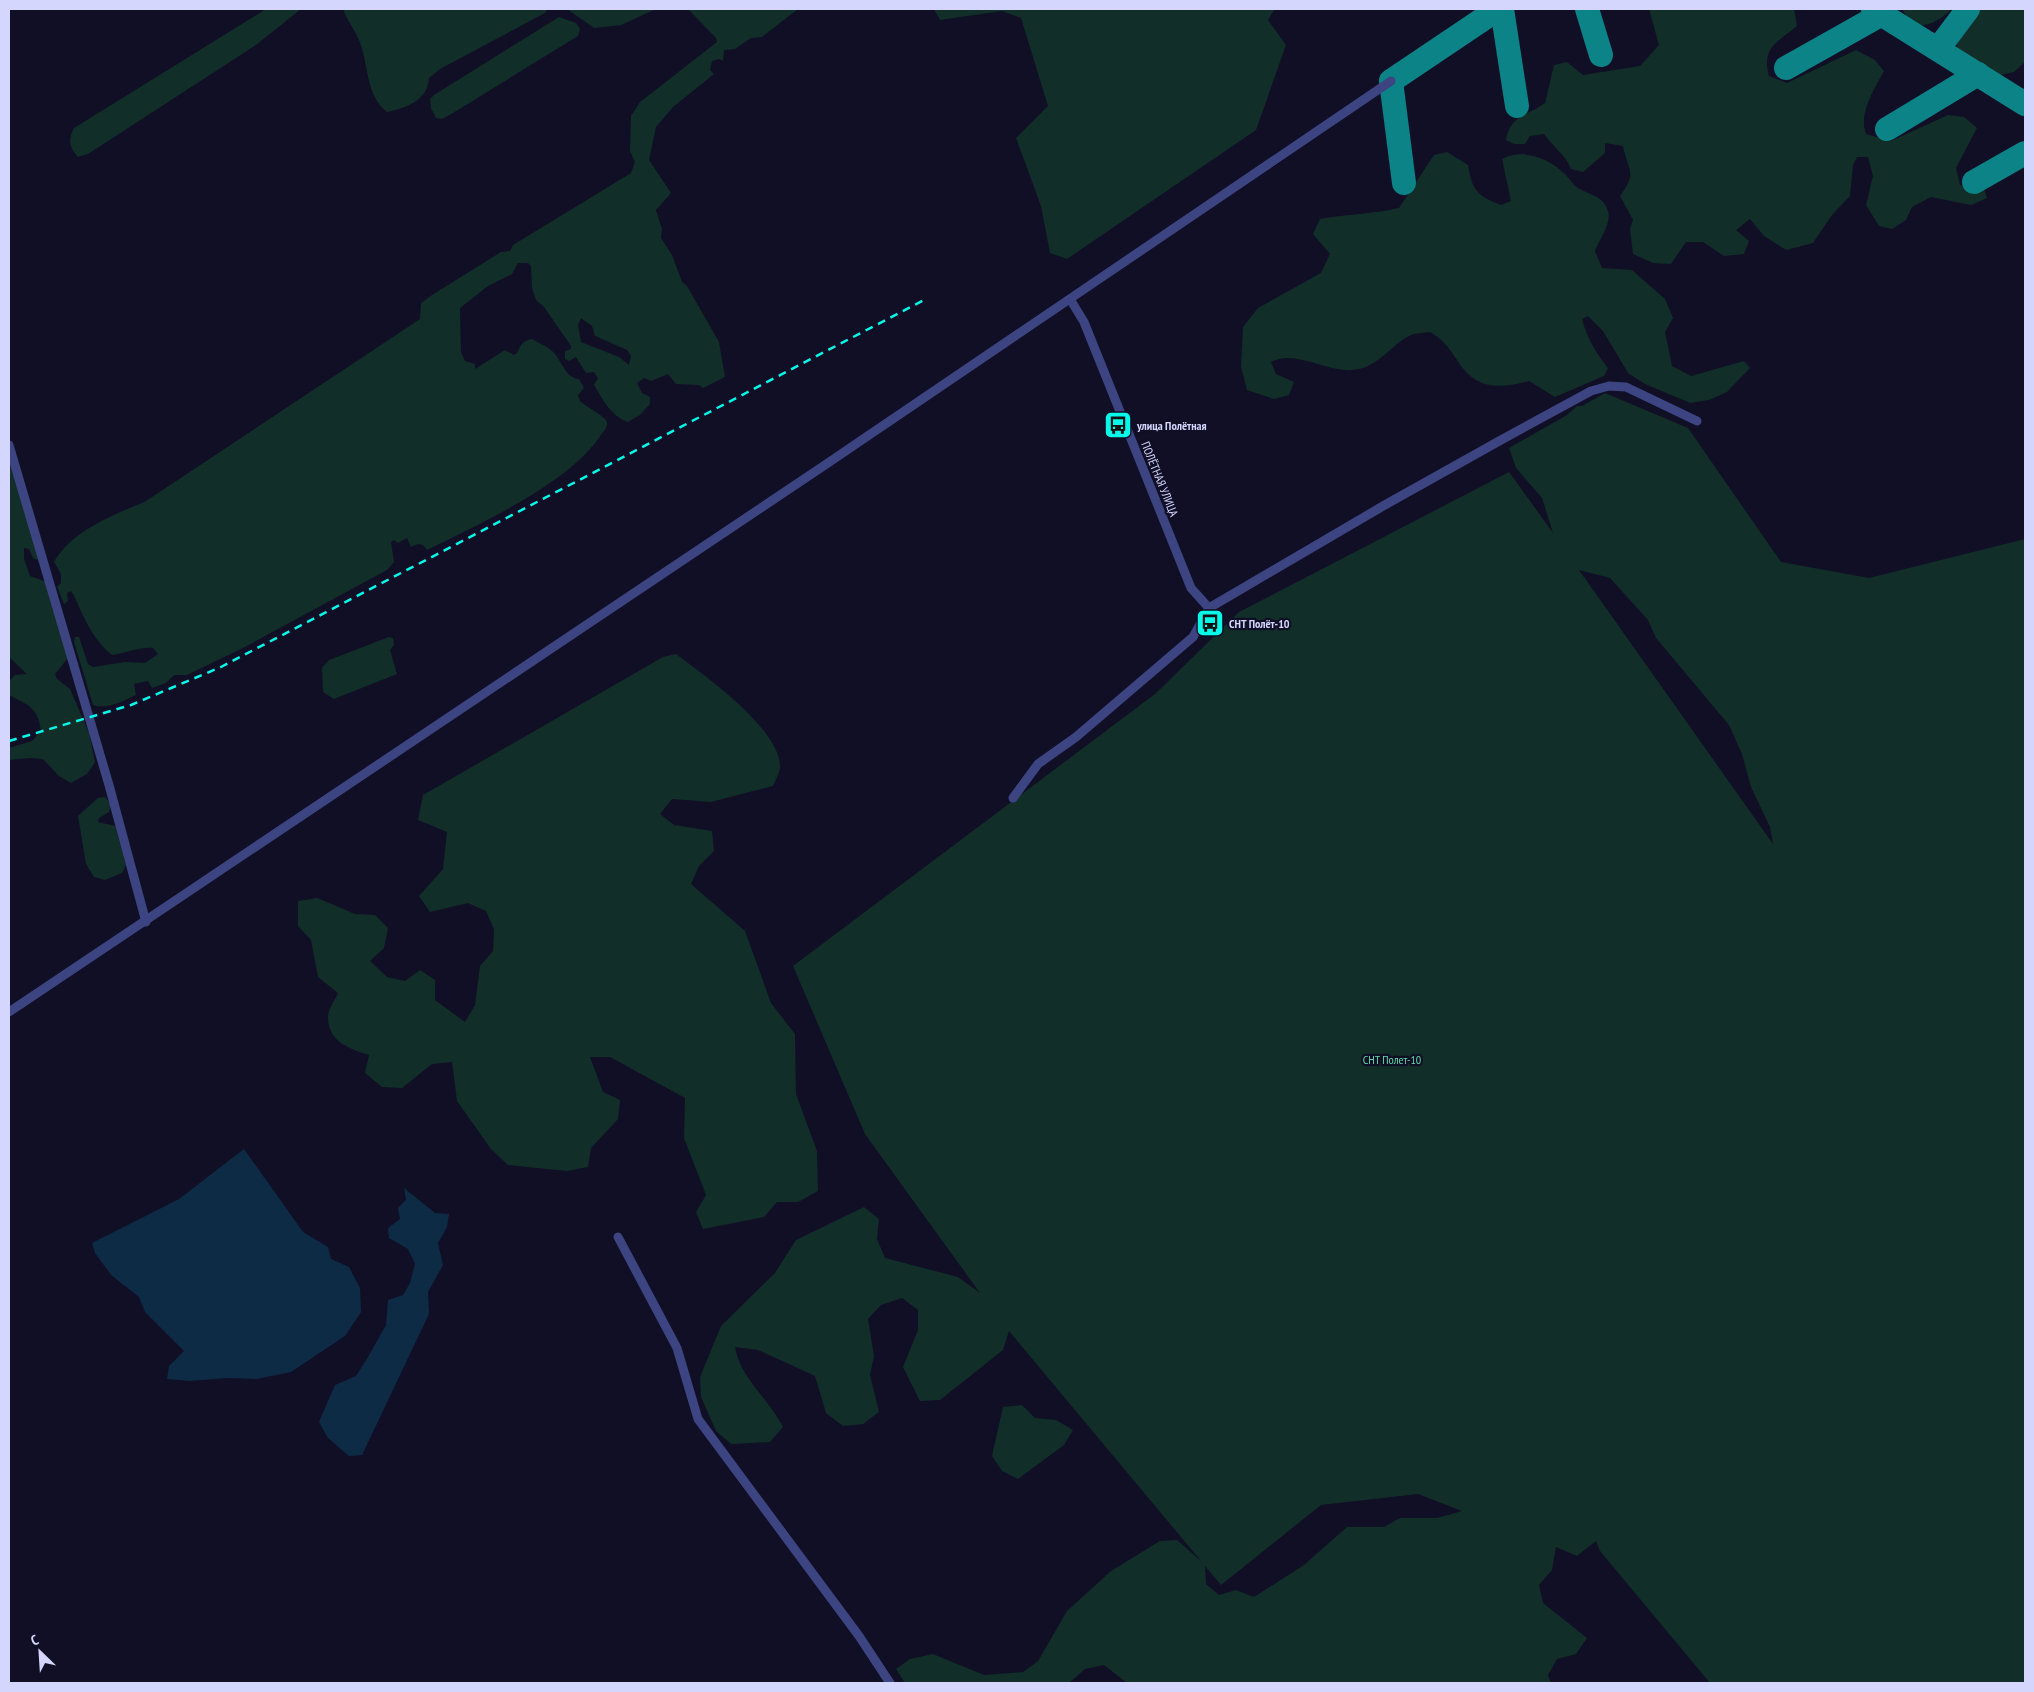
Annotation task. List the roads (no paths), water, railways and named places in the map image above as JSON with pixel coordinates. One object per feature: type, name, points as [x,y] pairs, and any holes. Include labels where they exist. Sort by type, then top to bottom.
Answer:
[{"type":"street","points":[[9,1012],[146,922],[1391,81]]},
{"type":"street","name":"ПОЛЁТНАЯ УЛИЦА","points":[[1070,299],[1084,322],[1191,588],[1209,608]]},
{"type":"street","points":[[1013,798],[1038,764],[1076,736],[1193,638],[1209,608],[1383,506],[1591,391],[1609,386],[1626,387],[1696,420]]},
{"type":"street","points":[[9,445],[109,785],[146,922]]},
{"type":"street","points":[[618,1237],[677,1348],[698,1419],[859,1636],[890,1683]]},
{"type":"water","points":[[244,1149],[303,1232],[328,1247],[331,1259],[349,1267],[360,1288],[361,1312],[345,1336],[291,1372],[257,1379],[228,1378],[190,1381],[167,1379],[169,1366],[184,1351],[145,1312],[139,1297],[111,1275],[95,1253],[92,1243],[179,1199]]},
{"type":"water","points":[[404,1188],[435,1213],[449,1214],[447,1227],[438,1243],[443,1265],[428,1292],[429,1314],[362,1455],[349,1456],[328,1438],[319,1422],[335,1385],[356,1376],[368,1357],[386,1325],[388,1300],[403,1295],[410,1283],[415,1264],[408,1249],[389,1238],[388,1228],[400,1219],[398,1208],[406,1200]]},
{"type":"railway","points":[[9,741],[131,705],[221,667],[924,300]]},
{"type":"place","name":"улица Полётная","points":[[1118,425]]},
{"type":"place","name":"СНТ Полёт-10","points":[[1210,623]]},
{"type":"park label","name":"СНТ Полет-10","points":[[1392,1059]]}]
